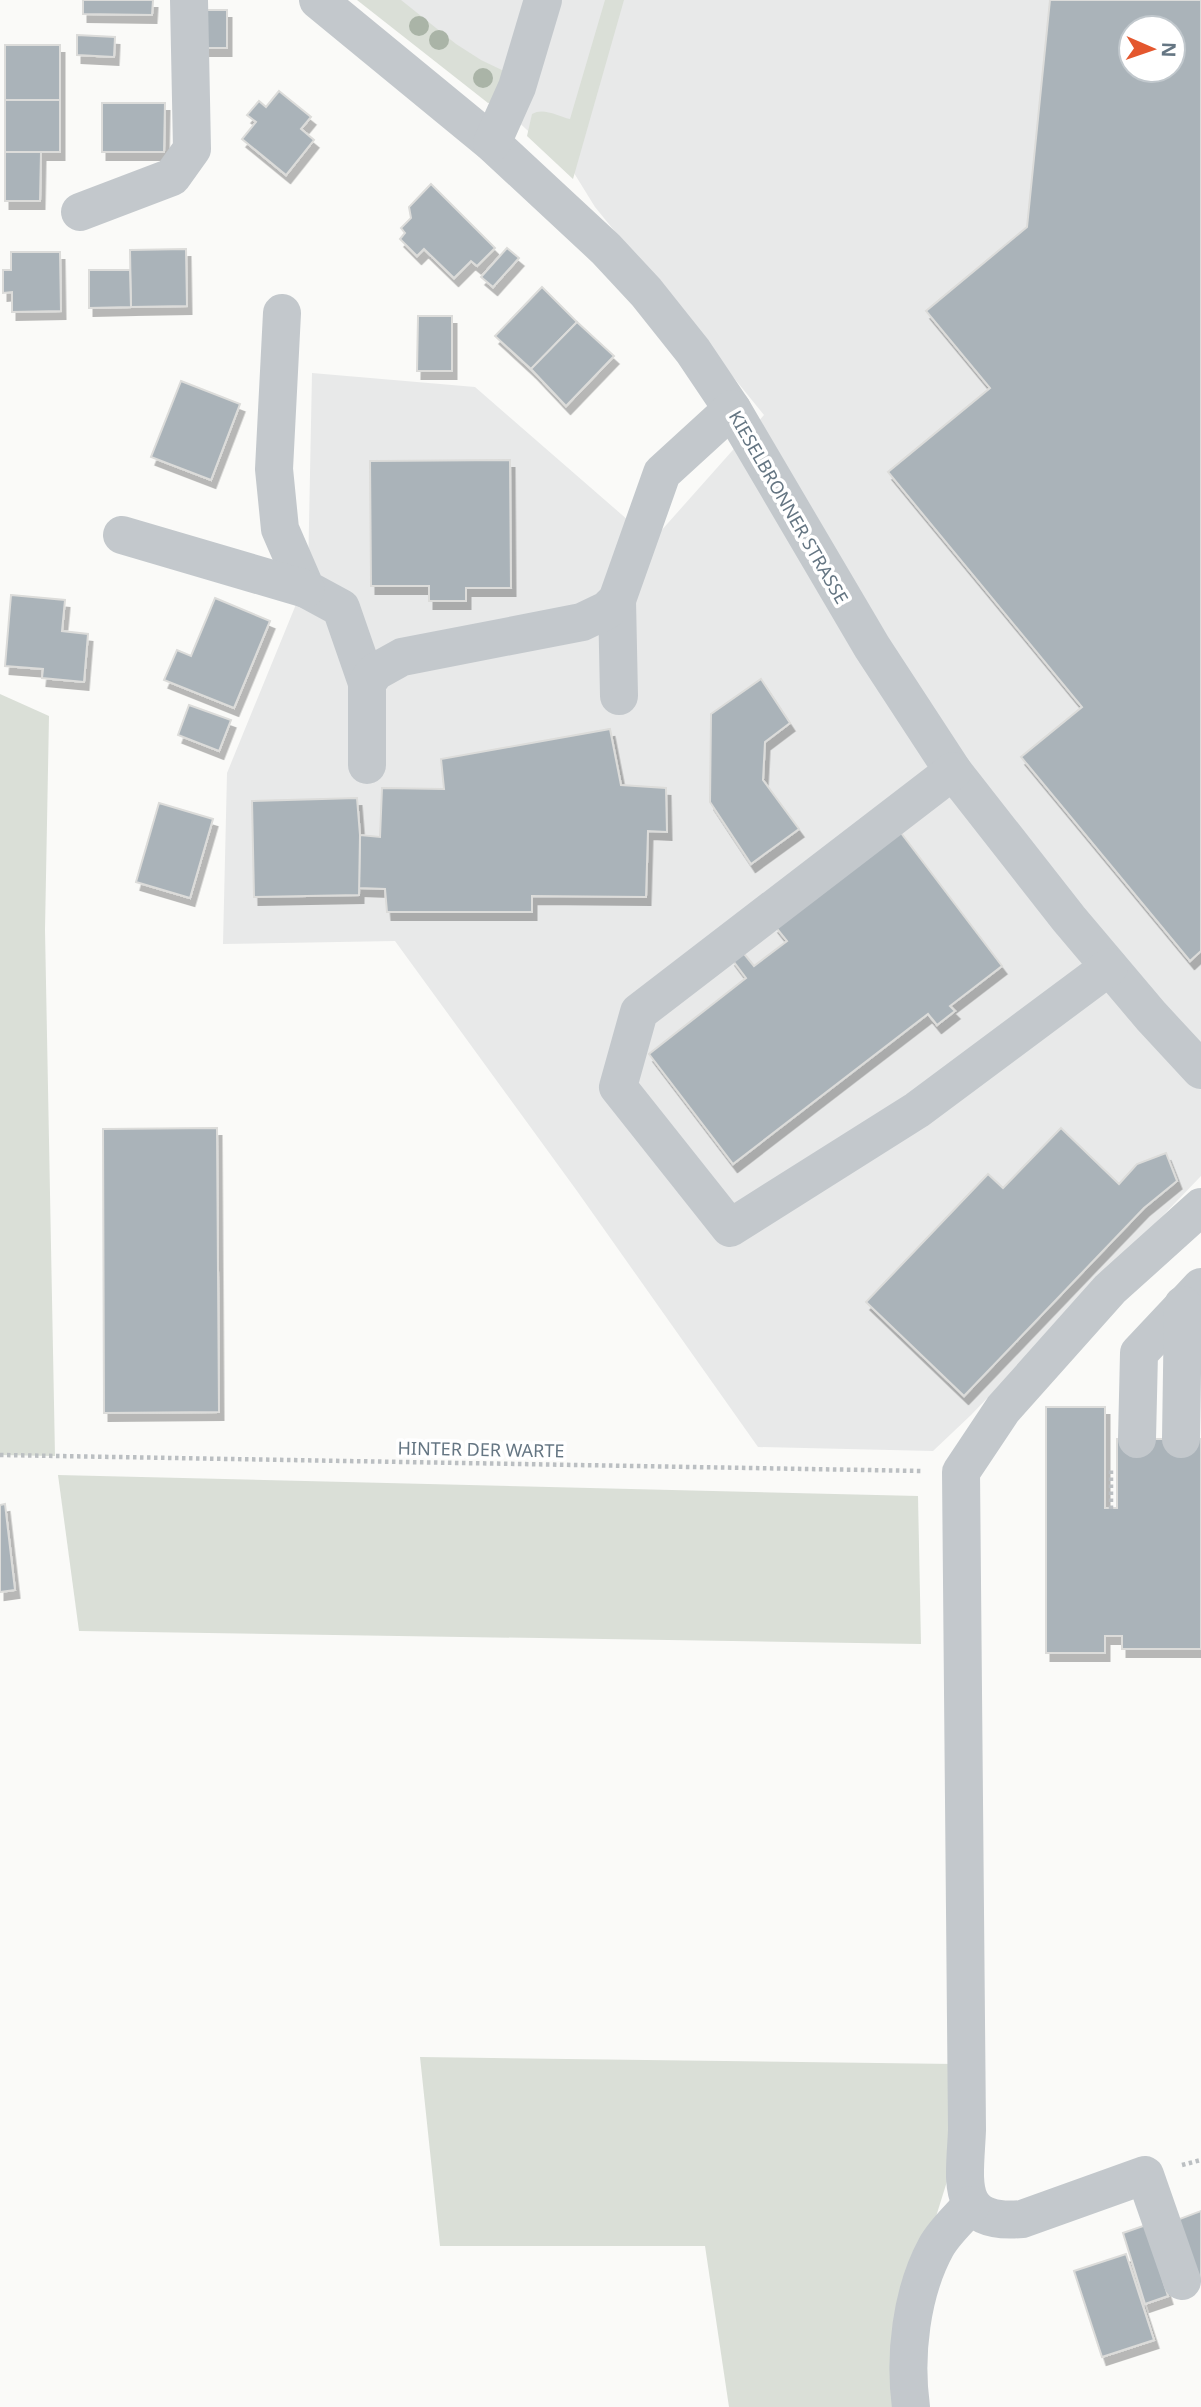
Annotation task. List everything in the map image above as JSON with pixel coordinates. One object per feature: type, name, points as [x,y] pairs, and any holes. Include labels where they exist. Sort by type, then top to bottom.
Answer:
[{"type":"street","points":[[80,212],[172,177],[192,149],[189,0]]},
{"type":"street","name":"KIESELBRONNER STRASSE","points":[[318,0],[492,143],[606,249],[646,292],[693,351],[732,410],[852,614],[953,771],[1109,967],[1201,1070]]},
{"type":"street","points":[[492,143],[517,87],[543,0]]},
{"type":"street","points":[[282,313],[274,468],[280,529],[306,589]]},
{"type":"street","points":[[619,696],[617,600],[662,474],[732,410]]},
{"type":"street","points":[[122,535],[306,589],[341,608],[367,683],[367,765]]},
{"type":"street","points":[[367,683],[375,672],[402,657],[582,622],[607,610],[617,600]]},
{"type":"street","points":[[953,771],[639,1013],[618,1087],[730,1228],[917,1110],[1109,967]]},
{"type":"street","points":[[1182,2281],[1145,2175],[1022,2219],[985,2217],[971,2205],[965,2177],[967,2130],[961,1472],[1003,1409],[1110,1289],[1201,1207]]},
{"type":"street","points":[[1159,1439],[1182,1307]]},
{"type":"street","points":[[911,2407],[908,2381],[911,2328],[920,2289],[936,2246],[971,2205]]},
{"type":"path","name":"HINTER DER WARTE","points":[[0,1455],[961,1472]]},
{"type":"shaded area","points":[[357,0],[401,0],[456,44],[504,71],[495,102],[488,103]]},
{"type":"shaded area","points":[[385,0],[1201,0],[1201,1176],[933,1451],[758,1447],[577,1191],[395,941],[223,944],[227,773],[308,575],[312,373],[475,387],[652,541],[764,415],[595,207],[574,173]]},
{"type":"shaded area","points":[[605,0],[624,0],[573,179],[527,136],[532,114],[536,112],[570,119]]},
{"type":"shaded area","points":[[0,694],[49,716],[45,930],[55,1456],[0,1455]]},
{"type":"shaded area","points":[[58,1475],[918,1496],[921,1644],[79,1631]]},
{"type":"shaded area","points":[[420,2057],[955,2064],[954,2159],[934,2223],[903,2407],[729,2407],[705,2246],[440,2246]]},
{"type":"building","points":[[83,0],[153,0],[152,15],[83,14]]},
{"type":"building","points":[[1050,0],[1201,0],[1201,951],[1190,961],[1021,757],[1082,707],[888,472],[990,388],[926,311],[1027,227]]},
{"type":"building","points":[[205,10],[227,10],[227,48],[205,48]]},
{"type":"building","points":[[77,35],[115,37],[114,57],[77,55]]},
{"type":"building","points":[[5,45],[60,45],[60,100],[5,100]]},
{"type":"building","points":[[279,91],[311,117],[301,129],[314,140],[286,175],[242,139],[256,122],[247,115],[259,101],[266,107]]},
{"type":"building","points":[[5,100],[60,100],[60,152],[5,152]]},
{"type":"building","points":[[102,103],[165,103],[164,152],[102,152]]},
{"type":"building","points":[[5,152],[41,152],[40,201],[5,201]]},
{"type":"building","points":[[431,184],[495,248],[477,266],[471,261],[454,278],[424,249],[417,256],[400,239],[405,233],[401,228],[411,218],[409,207]]},
{"type":"building","points":[[507,248],[519,258],[493,287],[481,277]]},
{"type":"building","points":[[186,249],[187,306],[131,307],[130,250]]},
{"type":"building","points":[[11,252],[60,252],[61,311],[12,312],[12,292],[3,293],[3,270],[11,270]]},
{"type":"building","points":[[89,270],[130,270],[131,307],[89,308]]},
{"type":"building","points":[[542,287],[577,322],[531,369],[495,336]]},
{"type":"building","points":[[418,316],[452,316],[452,371],[417,371]]},
{"type":"building","points":[[577,322],[614,356],[566,406],[531,369]]},
{"type":"building","points":[[181,381],[240,404],[211,480],[151,457]]},
{"type":"building","points":[[510,460],[511,588],[466,588],[466,601],[429,601],[429,586],[371,586],[370,461]]},
{"type":"building","points":[[11,595],[65,600],[62,631],[88,634],[84,682],[42,678],[43,669],[5,666]]},
{"type":"building","points":[[215,598],[270,621],[234,708],[164,680],[177,650],[191,656]]},
{"type":"building","points":[[761,679],[790,723],[765,742],[763,780],[799,829],[751,864],[710,802],[711,714]]},
{"type":"building","points":[[189,705],[231,720],[219,751],[178,735]]},
{"type":"building","points":[[610,729],[621,785],[666,788],[667,832],[648,831],[646,897],[532,896],[532,912],[387,912],[385,889],[359,888],[360,835],[380,837],[382,788],[444,789],[441,759]]},
{"type":"building","points":[[357,798],[360,835],[359,895],[254,897],[252,801]]},
{"type":"building","points":[[159,803],[213,819],[190,898],[136,882]]},
{"type":"building","points":[[898,829],[1002,966],[950,1006],[955,1011],[937,1025],[928,1014],[733,1164],[649,1054],[746,978],[731,958],[741,950],[754,966],[787,941],[774,925]]},
{"type":"building","points":[[217,1128],[219,1412],[104,1413],[103,1129]]},
{"type":"building","points":[[1061,1128],[1119,1184],[1137,1164],[1166,1153],[1177,1181],[1144,1208],[964,1396],[866,1302],[988,1174],[1003,1188]]},
{"type":"building","points":[[1046,1407],[1105,1407],[1105,1508],[1117,1508],[1117,1439],[1201,1439],[1201,1649],[1122,1649],[1122,1636],[1105,1636],[1105,1653],[1046,1653]]},
{"type":"building","points":[[5,1504],[15,1590],[0,1592],[0,1505]]},
{"type":"building","points":[[1201,2211],[1201,2282],[1177,2220]]},
{"type":"building","points":[[1146,2225],[1168,2296],[1145,2304],[1123,2233]]},
{"type":"building","points":[[1126,2254],[1154,2340],[1102,2357],[1074,2271]]}]
